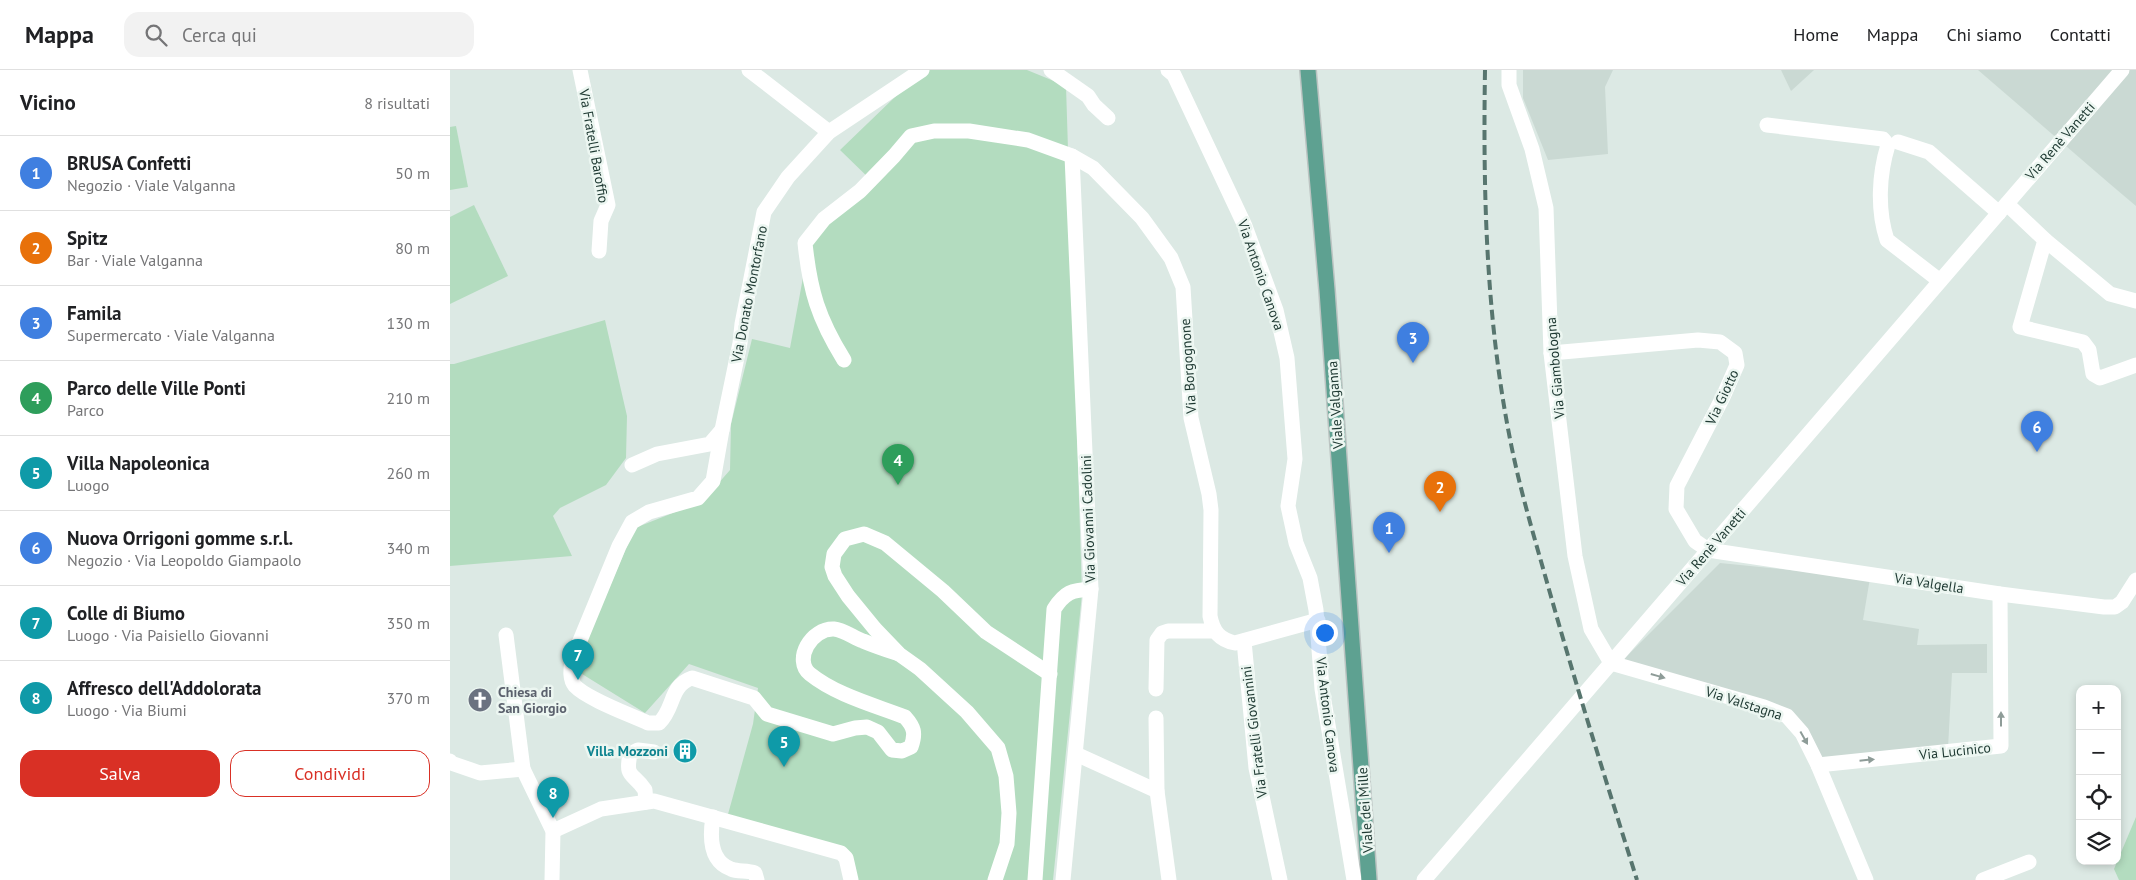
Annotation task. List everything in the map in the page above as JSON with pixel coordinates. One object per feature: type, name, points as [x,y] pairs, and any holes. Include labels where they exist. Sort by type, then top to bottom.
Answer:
[{"type":"main road","name":"Viale Valganna","points":[[1308,70],[1327,290],[1360,740]]},
{"type":"main road","name":"Viale dei Mille","points":[[1360,740],[1369,880]]},
{"type":"street","name":"Via Fratelli Baroffio","points":[[580,70],[608,205],[601,221],[599,251]]},
{"type":"street","points":[[749,70],[829,132]]},
{"type":"street","name":"Via Donato Montorfano","points":[[899,654],[836,629],[823,631],[812,637],[803,661],[808,673],[829,686],[905,716],[913,726],[915,736],[911,747],[902,751],[892,750],[878,732],[867,727],[854,728],[833,734],[767,714],[754,698],[692,678],[683,681],[676,689],[666,716],[659,723],[648,723],[583,693],[574,685],[571,674],[572,660],[619,546],[632,522],[648,512],[698,498],[713,481],[764,212],[788,177],[829,132],[922,70]]},
{"type":"street","points":[[1052,70],[1088,96],[1094,105],[1108,118]]},
{"type":"street","name":"Via Antonio Canova","points":[[1168,70],[1174,75],[1245,226],[1276,310],[1287,358],[1293,422],[1295,459],[1288,506],[1296,543],[1310,578],[1318,620],[1322,689],[1354,880]]},
{"type":"street","name":"Via Giambologna","points":[[1509,70],[1509,85],[1532,149],[1546,208],[1550,353],[1575,556],[1591,629],[1611,663]]},
{"type":"street","name":"Via Renè Vanetti","points":[[1430,878],[1611,663],[2122,70]]},
{"type":"street","points":[[1767,125],[1883,139],[1888,145],[1880,178],[1884,230],[1888,240],[1940,281]]},
{"type":"street","name":"Via Borgognone","points":[[844,360],[826,330],[813,296],[808,274],[805,243],[824,219],[860,191],[911,136],[934,130],[969,132],[1028,140],[1065,154],[1093,168],[1142,218],[1171,258],[1183,288],[1191,418],[1211,510],[1210,616],[1214,631]]},
{"type":"street","points":[[1898,142],[1929,152],[2045,240],[2110,294],[2136,301]]},
{"type":"street","name":"Via Giovanni Cadolini","points":[[1063,880],[1091,589],[1065,154]]},
{"type":"street","points":[[2045,240],[2020,327],[2083,342],[2089,350],[2093,374],[2100,378],[2136,365]]},
{"type":"street","name":"Via Giotto","points":[[1550,353],[1698,340],[1720,342],[1736,353],[1738,365],[1724,397],[1677,486],[1676,509],[1694,540],[1708,550]]},
{"type":"street","points":[[632,465],[657,454],[710,444],[722,430]]},
{"type":"street","points":[[995,880],[1007,844],[1008,813],[1006,776],[998,748],[967,712],[920,669],[899,654],[848,596],[832,567],[834,554],[844,539],[864,534],[885,543],[943,591],[986,632],[1050,674]]},
{"type":"street","name":"Via Valgella","points":[[1708,550],[2000,594],[2115,608],[2122,602],[2136,580]]},
{"type":"street","points":[[1035,880],[1054,609],[1062,597],[1075,590],[1091,589]]},
{"type":"street","name":"Via Lucinico","points":[[1818,765],[2001,746],[2000,594]]},
{"type":"street","points":[[1156,689],[1157,640],[1162,633],[1168,631],[1214,631],[1223,641],[1235,643],[1318,620]]},
{"type":"street","points":[[506,635],[523,769],[553,831],[552,880]]},
{"type":"street","name":"Via Fratelli Giovannini","points":[[1244,642],[1256,768],[1280,880]]},
{"type":"street","name":"Via Valstagna","points":[[1611,663],[1764,706],[1787,716],[1802,733],[1818,765],[1866,880]]},
{"type":"street","points":[[1156,718],[1157,791],[1169,880]]},
{"type":"street","points":[[640,803],[645,790],[630,775],[627,766],[630,754],[638,750],[654,752]]},
{"type":"street","points":[[1076,754],[1157,791]]},
{"type":"street","points":[[450,761],[451,764],[480,773],[523,769]]},
{"type":"street","points":[[553,831],[601,809],[654,800],[841,853],[846,858],[851,880]]},
{"type":"street","points":[[713,816],[711,844],[720,861],[731,869],[754,873],[757,880]]},
{"type":"street","points":[[1983,880],[2029,862]]},
{"type":"shaded area","points":[[1523,70],[1613,70],[1605,87],[1608,154],[1548,160],[1523,98]]},
{"type":"shaded area","points":[[1781,70],[1814,70],[1791,91]]},
{"type":"shaded area","points":[[1978,70],[2136,70],[2136,206],[2110,184]]},
{"type":"shaded area","points":[[1720,563],[1870,578],[1863,620],[1919,629],[1917,645],[1987,644],[1987,673],[1952,673],[1948,748],[1818,761],[1794,717],[1620,663]]},
{"type":"green space","points":[[923,70],[1027,70],[1066,86],[1082,594],[1053,880],[844,880],[849,861],[725,825],[753,724],[758,688],[689,664],[645,713],[574,669],[635,528],[703,501],[730,470],[731,424],[752,339],[790,348],[811,234],[876,185],[840,150]]},
{"type":"green space","points":[[456,126],[468,187],[450,190],[450,127]]},
{"type":"green space","points":[[474,205],[508,276],[450,304],[450,217]]},
{"type":"green space","points":[[605,320],[627,416],[626,458],[606,485],[560,508],[553,516],[572,556],[450,566],[450,364]]},
{"type":"green space","points":[[2136,817],[2136,880],[2119,880],[2114,869],[2116,865],[2121,865],[2121,852]]},
{"type":"railway","points":[[1485,70],[1486,211],[1491,304],[1496,351],[1511,444],[1524,500],[1560,629],[1637,880]]},
{"type":"place","name":"Famila","points":[[1413,363]]},
{"type":"place","name":"Nuova Orrigoni gomme s.r.l.","points":[[2037,452]]},
{"type":"place","name":"Parco delle Ville Ponti","points":[[898,485]]},
{"type":"place","name":"Spitz","points":[[1440,512]]},
{"type":"place","name":"BRUSA Confetti","points":[[1389,553]]},
{"type":"place","name":"Colle di Biumo","points":[[578,680]]},
{"type":"place","name":"Chiesa di San Giorgio","points":[[480,700]]},
{"type":"place","name":"Villa Mozzoni","points":[[685,751]]},
{"type":"place","name":"Villa Napoleonica","points":[[784,767]]},
{"type":"place","name":"Affresco dell'Addolorata","points":[[553,818]]}]
